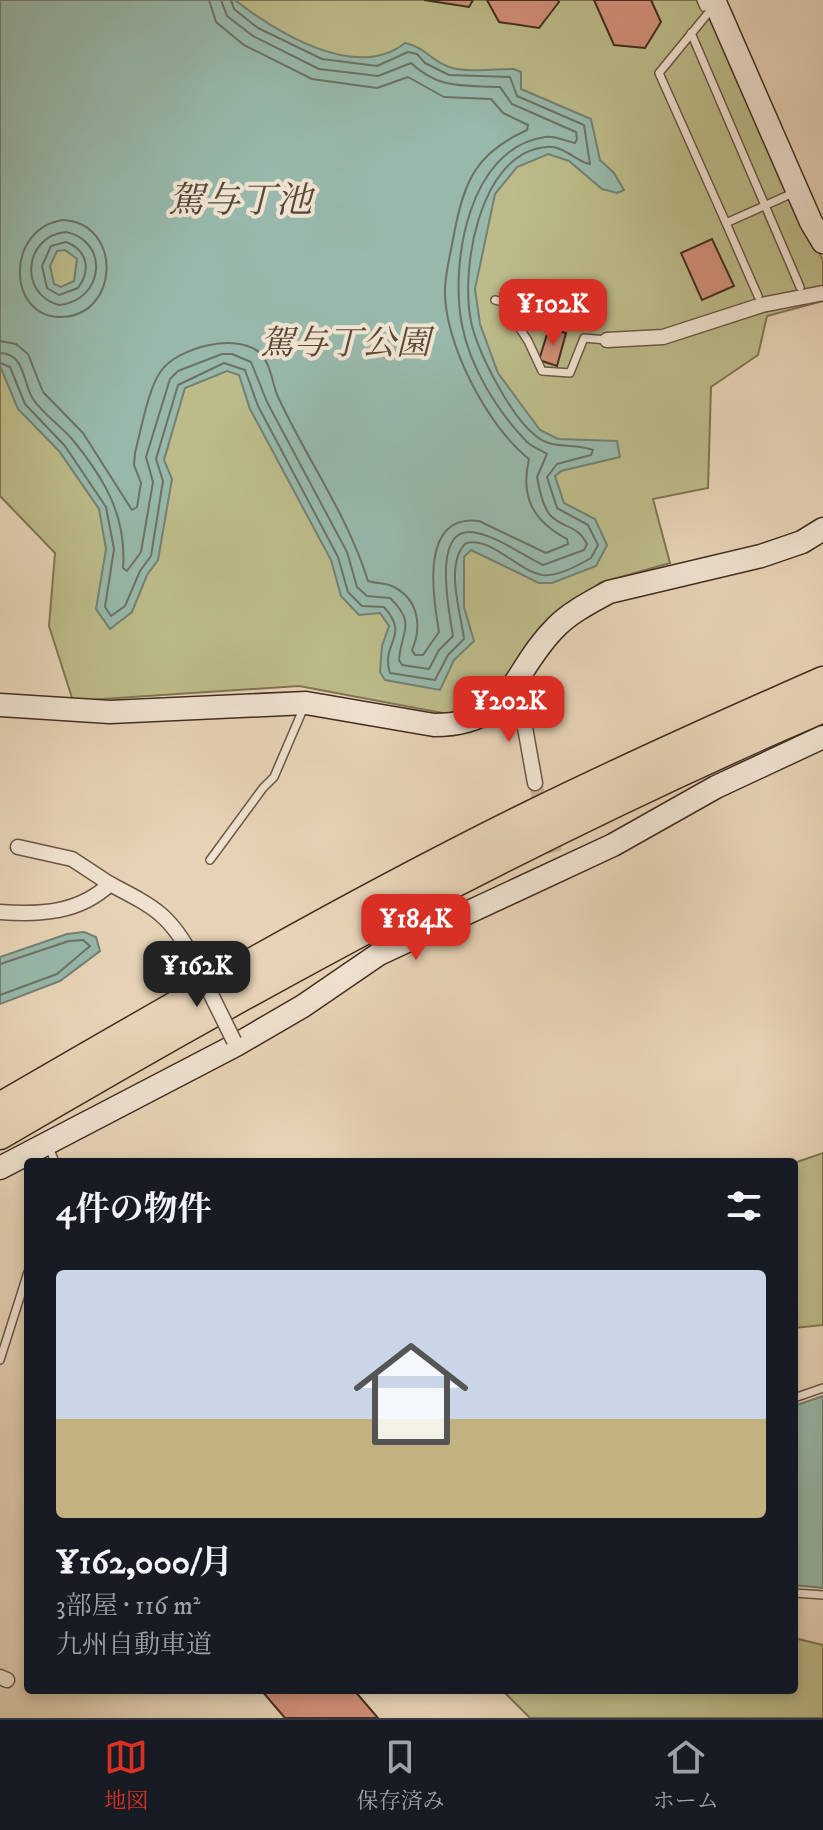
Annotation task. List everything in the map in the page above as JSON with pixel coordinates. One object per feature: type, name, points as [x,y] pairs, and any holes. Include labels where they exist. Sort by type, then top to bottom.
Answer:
[{"type":"highway","points":[[0,1107],[276,950],[530,816],[697,736],[823,681]]},
{"type":"highway","points":[[0,1135],[370,925],[566,825],[705,759],[823,708]]},
{"type":"street","points":[[710,1],[798,191],[817,218],[823,242]]},
{"type":"street","points":[[607,340],[663,337],[762,305],[823,293]]},
{"type":"street","points":[[0,705],[110,712],[306,703],[434,725],[455,725],[490,713],[509,695],[557,626],[609,592],[783,549],[823,529]]},
{"type":"street","points":[[509,695],[524,722],[535,783]]},
{"type":"street","points":[[32,1158],[51,1152],[303,1006],[379,954],[559,861],[613,845],[716,787],[823,737]]},
{"type":"street","points":[[18,847],[72,859],[158,910],[177,927],[235,1043]]},
{"type":"street","points":[[0,912],[49,912],[85,904],[110,884]]},
{"type":"street","points":[[0,1168],[24,1160]]},
{"type":"lane","points":[[710,1],[691,33],[659,73],[758,296]]},
{"type":"lane","points":[[691,33],[800,287]]},
{"type":"lane","points":[[726,223],[798,191]]},
{"type":"lane","points":[[495,300],[503,302],[528,341],[542,371],[570,373],[584,338],[607,340]]},
{"type":"lane","points":[[210,860],[274,777],[306,703]]},
{"type":"lane","points":[[0,1360],[24,1290]]},
{"type":"lane","points":[[798,1397],[823,1388]]},
{"type":"lane","points":[[798,1593],[823,1595]]},
{"type":"green space","name":"駕与丁公園","points":[[0,0],[702,0],[784,187],[823,260],[823,301],[767,316],[758,355],[711,387],[708,488],[653,499],[670,563],[600,583],[549,621],[513,672],[478,710],[453,715],[299,686],[73,701],[49,626],[55,553],[0,496]]},
{"type":"green space","points":[[823,1153],[823,1325],[798,1328],[798,1162]]},
{"type":"green space","points":[[798,1639],[823,1645],[823,1718],[530,1718],[506,1694],[798,1694]]},
{"type":"water","name":"駕与丁池","points":[[0,0],[235,0],[294,38],[340,55],[364,57],[385,54],[405,43],[456,69],[514,69],[521,72],[521,89],[591,119],[600,160],[614,173],[624,190],[617,193],[602,189],[569,161],[548,154],[517,167],[495,194],[475,289],[480,324],[498,373],[540,430],[558,439],[617,441],[620,457],[561,471],[555,476],[564,503],[595,519],[607,545],[596,566],[552,583],[539,583],[471,550],[464,557],[464,607],[474,641],[454,660],[440,690],[385,680],[380,672],[382,646],[389,626],[380,613],[359,615],[341,596],[331,560],[250,409],[239,375],[227,371],[185,388],[164,460],[172,479],[158,560],[147,575],[132,612],[110,629],[96,609],[106,549],[99,509],[59,451],[18,409],[0,366]],"holes":[[[65,250],[77,259],[74,281],[61,287],[54,284],[50,266],[57,251]]]},
{"type":"water","points":[[84,932],[96,937],[100,951],[60,981],[0,1004],[0,957],[67,934]]},
{"type":"water","points":[[823,1396],[823,1588],[798,1585],[798,1405]]},
{"type":"building","points":[[424,0],[473,0],[469,7]]},
{"type":"building","points":[[487,0],[559,2],[539,28],[499,22]]},
{"type":"building","points":[[594,0],[651,0],[661,22],[645,48],[614,45]]},
{"type":"building","points":[[712,239],[734,286],[702,300],[681,253]]},
{"type":"building","points":[[549,328],[566,333],[557,366],[539,360]]},
{"type":"building","points":[[264,1694],[357,1694],[378,1718],[285,1718]]},
{"type":"tunnel","points":[[535,783],[555,852]]}]
